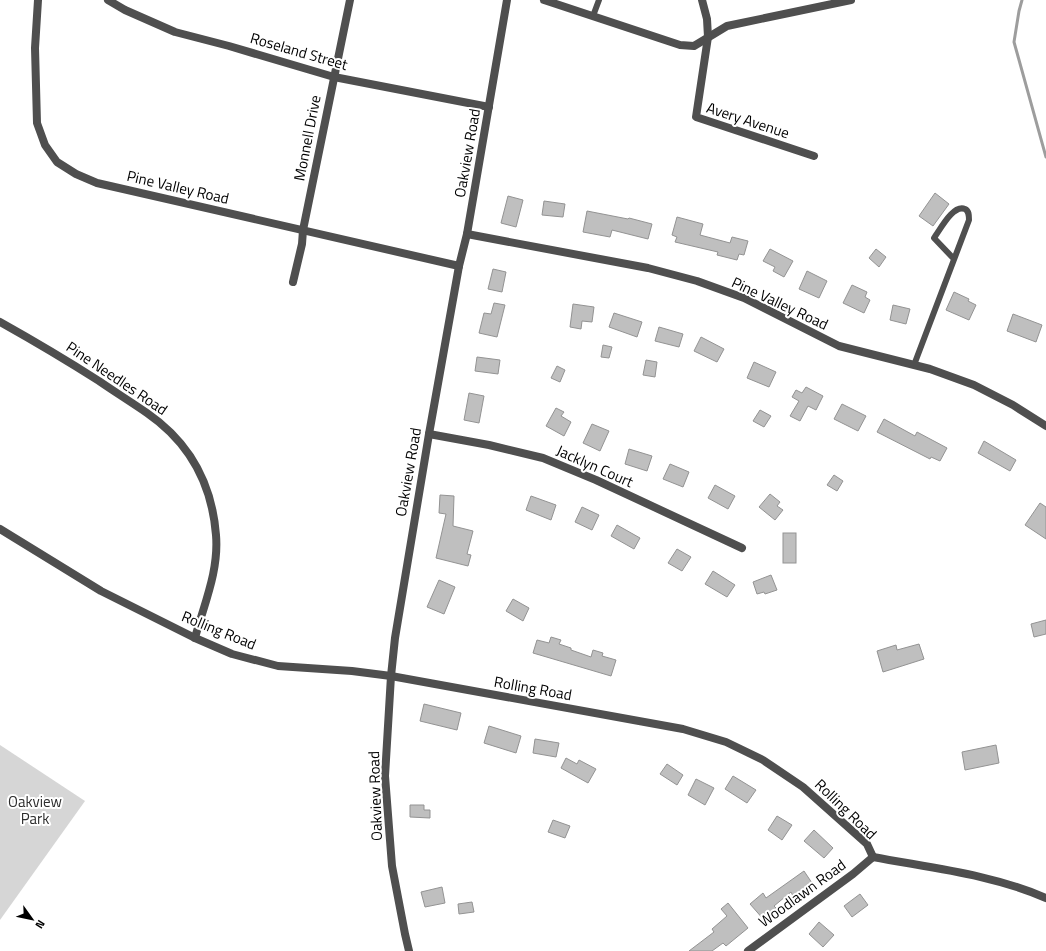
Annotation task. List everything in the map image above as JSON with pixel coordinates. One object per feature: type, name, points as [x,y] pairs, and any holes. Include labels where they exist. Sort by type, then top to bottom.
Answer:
[{"type":"street","name":"Pine Valley Road","points":[[38,0],[35,48],[37,123],[45,145],[57,162],[76,174],[97,183],[459,266]]},
{"type":"street","name":"Roseland Street","points":[[108,0],[125,10],[174,32],[229,46],[334,77],[489,107]]},
{"type":"street","name":"Monnell Drive","points":[[293,282],[302,244],[303,230],[350,0]]},
{"type":"street","name":"Oakview Road","points":[[409,951],[392,866],[385,776],[391,676],[395,638],[429,434],[459,266],[467,234],[507,0]]},
{"type":"street","points":[[544,0],[680,45],[694,46],[727,26],[851,0]]},
{"type":"street","name":"Avery Avenue","points":[[702,0],[707,19],[708,37],[696,118],[814,156]]},
{"type":"street","name":"Pine Valley Road","points":[[467,234],[648,268],[697,281],[744,298],[839,346],[914,364],[974,385],[1014,405],[1046,426]]},
{"type":"street","name":"Pine Needles Road","points":[[0,322],[47,348],[148,413],[187,451],[200,472],[211,500],[216,536],[215,563],[208,596],[195,638]]},
{"type":"street","name":"Jacklyn Court","points":[[429,434],[489,445],[543,458],[596,480],[742,548]]},
{"type":"street","name":"Rolling Road","points":[[0,529],[101,591],[195,638],[232,654],[278,666],[352,671],[391,676],[683,729],[725,742],[763,760],[803,787],[867,844],[873,857],[990,879],[1022,888],[1046,898]]},
{"type":"street","name":"Woodlawn Road","points":[[748,951],[853,874],[873,857]]},
{"type":"lane","points":[[593,16],[599,0]]},
{"type":"lane","points":[[914,364],[969,220],[969,213],[967,210],[962,208],[954,210],[934,238],[954,259]]},
{"type":"green space","name":"Oakview Park","points":[[0,745],[85,801],[0,920]]},
{"type":"building","points":[[935,193],[949,204],[933,226],[919,216]]},
{"type":"building","points":[[508,196],[523,200],[516,227],[501,223]]},
{"type":"building","points":[[544,201],[565,204],[563,217],[542,215]]},
{"type":"building","points":[[587,211],[629,218],[652,224],[648,239],[612,230],[610,237],[583,232]]},
{"type":"building","points":[[677,217],[703,224],[700,235],[730,243],[732,237],[748,241],[744,255],[739,254],[737,260],[717,255],[718,252],[675,242],[677,237],[672,235]]},
{"type":"building","points":[[770,249],[793,261],[784,277],[773,271],[775,267],[763,261]]},
{"type":"building","points":[[876,249],[886,257],[879,267],[869,258]]},
{"type":"building","points":[[493,269],[506,272],[502,292],[488,289]]},
{"type":"building","points":[[807,271],[827,281],[819,298],[799,289]]},
{"type":"building","points":[[852,285],[867,292],[865,297],[870,300],[864,313],[843,303]]},
{"type":"building","points":[[954,292],[969,299],[968,301],[976,305],[969,320],[946,310]]},
{"type":"building","points":[[494,303],[505,305],[497,337],[479,333],[484,313],[491,314]]},
{"type":"building","points":[[573,304],[594,307],[592,322],[582,321],[581,329],[570,327]]},
{"type":"building","points":[[893,305],[910,309],[906,324],[890,320]]},
{"type":"building","points":[[614,313],[642,322],[637,337],[609,327]]},
{"type":"building","points":[[1013,314],[1042,325],[1036,342],[1007,331]]},
{"type":"building","points":[[659,327],[683,334],[679,347],[655,341]]},
{"type":"building","points":[[701,337],[724,349],[717,362],[694,351]]},
{"type":"building","points":[[603,345],[612,347],[609,358],[601,357]]},
{"type":"building","points":[[477,357],[500,360],[498,374],[475,371]]},
{"type":"building","points":[[646,360],[657,362],[655,377],[643,375]]},
{"type":"building","points":[[754,362],[776,372],[769,387],[747,378]]},
{"type":"building","points":[[557,366],[565,370],[560,382],[551,378]]},
{"type":"building","points":[[806,387],[823,396],[816,410],[808,406],[800,421],[790,416],[799,401],[792,397],[796,390],[802,393]]},
{"type":"building","points":[[469,393],[484,396],[479,423],[464,420]]},
{"type":"building","points":[[842,404],[866,416],[858,431],[834,419]]},
{"type":"building","points":[[556,408],[564,412],[561,416],[571,422],[564,436],[546,426]]},
{"type":"building","points":[[760,410],[771,416],[764,427],[753,421]]},
{"type":"building","points":[[884,419],[915,436],[917,432],[947,448],[940,461],[931,457],[930,459],[877,432]]},
{"type":"building","points":[[592,424],[609,431],[600,451],[583,443]]},
{"type":"building","points":[[984,441],[1016,460],[1010,471],[978,453]]},
{"type":"building","points":[[629,449],[652,456],[647,471],[625,464]]},
{"type":"building","points":[[670,464],[689,472],[683,487],[663,479]]},
{"type":"building","points":[[834,475],[843,481],[837,491],[827,485]]},
{"type":"building","points":[[715,485],[735,496],[728,509],[708,498]]},
{"type":"building","points":[[770,494],[780,502],[777,506],[783,510],[775,520],[759,507]]},
{"type":"building","points":[[440,495],[454,496],[453,526],[473,531],[467,554],[471,555],[468,566],[436,558],[446,514],[439,513]]},
{"type":"building","points":[[531,496],[556,505],[551,520],[526,510]]},
{"type":"building","points":[[1040,503],[1046,507],[1046,539],[1025,525]]},
{"type":"building","points":[[582,507],[599,515],[592,530],[575,522]]},
{"type":"building","points":[[617,525],[640,538],[634,549],[611,536]]},
{"type":"building","points":[[783,533],[796,533],[796,563],[783,563]]},
{"type":"building","points":[[677,549],[691,557],[682,571],[668,563]]},
{"type":"building","points":[[713,571],[735,585],[727,597],[705,584]]},
{"type":"building","points":[[771,575],[777,590],[765,594],[764,592],[757,594],[753,582]]},
{"type":"building","points":[[439,580],[455,587],[444,614],[427,607]]},
{"type":"building","points":[[513,599],[529,608],[523,621],[506,611]]},
{"type":"building","points":[[1046,620],[1046,634],[1034,637],[1031,624]]},
{"type":"building","points":[[551,637],[561,640],[559,644],[571,648],[571,650],[591,657],[593,650],[603,653],[602,656],[616,660],[611,676],[533,653],[537,640],[549,643]]},
{"type":"building","points":[[919,644],[924,659],[883,672],[877,651],[896,645],[897,650]]},
{"type":"building","points":[[424,704],[461,713],[457,730],[420,721]]},
{"type":"building","points":[[489,726],[521,736],[516,753],[484,743]]},
{"type":"building","points":[[535,739],[559,743],[556,757],[533,753]]},
{"type":"building","points":[[996,745],[999,763],[965,770],[962,752]]},
{"type":"building","points":[[566,758],[577,764],[579,760],[596,769],[588,783],[561,768]]},
{"type":"building","points":[[667,764],[683,775],[677,785],[660,774]]},
{"type":"building","points":[[733,776],[756,790],[747,803],[725,789]]},
{"type":"building","points":[[696,779],[714,788],[705,805],[688,795]]},
{"type":"building","points":[[410,805],[424,805],[424,810],[430,810],[430,818],[410,817]]},
{"type":"building","points":[[777,816],[792,825],[782,840],[768,830]]},
{"type":"building","points":[[553,820],[570,826],[565,838],[548,832]]},
{"type":"building","points":[[814,830],[833,848],[824,858],[804,841]]},
{"type":"building","points":[[804,871],[812,883],[793,896],[791,892],[774,906],[777,909],[764,920],[750,904],[763,893],[766,898]]},
{"type":"building","points":[[442,887],[445,903],[425,907],[421,892]]},
{"type":"building","points":[[860,894],[868,905],[852,917],[844,906]]},
{"type":"building","points":[[472,902],[474,912],[459,914],[458,904]]},
{"type":"building","points":[[728,903],[748,928],[726,946],[723,943],[712,951],[689,951],[714,932],[712,929],[727,916],[721,909]]},
{"type":"building","points":[[819,922],[834,935],[823,947],[809,934]]},
{"type":"waterway","points":[[1022,0],[1014,42],[1046,157]]}]
